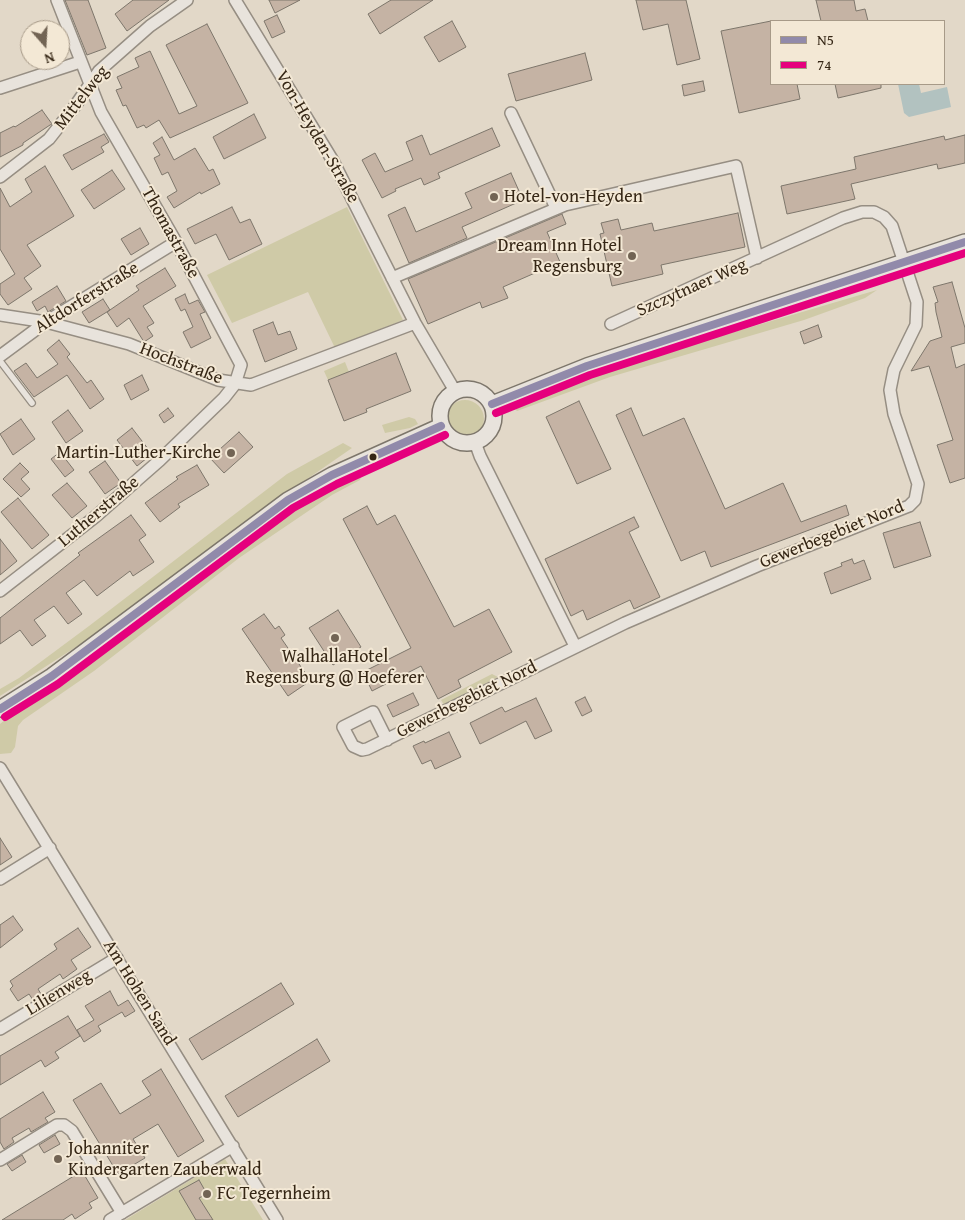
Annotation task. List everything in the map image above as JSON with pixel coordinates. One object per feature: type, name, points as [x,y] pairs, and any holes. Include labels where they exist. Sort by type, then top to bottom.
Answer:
[{"type":"main road","points":[[492,404],[587,366],[965,242]]},
{"type":"main road","points":[[472,389],[480,392],[492,404],[494,413],[490,431],[475,442],[459,442],[445,433],[441,426],[440,410],[448,396],[455,391],[472,389]]},
{"type":"main road","points":[[0,709],[58,671],[288,500],[332,476],[441,426]]},
{"type":"street","name":"Thomastraße","points":[[57,0],[101,112],[176,242],[241,365],[235,384]]},
{"type":"street","name":"Mittelweg","points":[[0,177],[49,139],[99,71],[150,26],[187,0]]},
{"type":"street","name":"Von-Heyden-Straße","points":[[235,0],[333,161],[415,323],[455,391]]},
{"type":"street","points":[[0,88],[80,62]]},
{"type":"street","points":[[511,113],[556,208]]},
{"type":"street","points":[[392,278],[556,208],[736,166],[757,258]]},
{"type":"street","name":"Szczytnaer Weg","points":[[611,324],[843,218],[862,212],[874,212],[884,217],[892,226],[904,262]]},
{"type":"street","name":"Altdorferstraße","points":[[0,356],[46,322],[176,242]]},
{"type":"street","name":"Gewerbegebiet Nord","points":[[387,740],[575,646],[757,566],[909,506],[914,500],[918,484],[890,399],[890,382],[894,370],[912,336],[916,320],[917,302],[904,262]]},
{"type":"street","name":"Hochstraße","points":[[0,315],[46,322],[129,344],[218,380],[252,385],[415,323]]},
{"type":"street","name":"Lutherstraße","points":[[0,591],[95,517],[160,460],[235,384]]},
{"type":"street","points":[[475,442],[480,456],[575,646]]},
{"type":"street","name":"Am Hohen Sand","points":[[0,768],[277,1220]]},
{"type":"street","points":[[0,879],[50,848]]},
{"type":"street","name":"Lilienweg","points":[[0,1028],[117,958]]},
{"type":"street","points":[[0,1160],[57,1125],[64,1125],[72,1131],[122,1213]]},
{"type":"street","points":[[110,1220],[233,1146]]},
{"type":"lane","points":[[0,361],[32,403]]},
{"type":"shaded area","points":[[898,85],[919,85],[921,93],[947,87],[951,107],[909,117],[904,113]]},
{"type":"shaded area","points":[[347,207],[403,320],[335,348],[308,292],[232,323],[207,275]]},
{"type":"shaded area","points":[[877,290],[865,298],[804,320],[610,377],[517,411],[514,408],[585,379],[659,354]]},
{"type":"shaded area","points":[[345,362],[349,372],[328,380],[324,371]]},
{"type":"shaded area","points":[[465,400],[478,406],[484,419],[478,432],[465,438],[452,432],[446,419],[452,406]]},
{"type":"shaded area","points":[[409,417],[415,419],[418,424],[410,428],[385,433],[382,425]]},
{"type":"shaded area","points":[[343,443],[352,448],[242,524],[96,634],[0,696],[0,689],[19,678],[89,626],[287,474]]},
{"type":"shaded area","points":[[362,475],[360,480],[332,495],[239,558],[94,671],[23,720],[18,726],[15,747],[11,753],[0,754],[0,724],[7,718],[50,689],[239,545],[293,508],[339,482]]},
{"type":"shaded area","points":[[492,674],[498,677],[444,705],[441,700]]},
{"type":"shaded area","name":"FC Tegernheim","points":[[225,1159],[263,1220],[125,1220]]},
{"type":"building","points":[[65,0],[88,0],[106,48],[87,55]]},
{"type":"building","points":[[133,0],[169,0],[127,31],[115,14]]},
{"type":"building","points":[[269,0],[300,0],[275,13]]},
{"type":"building","points":[[391,0],[433,0],[380,34],[368,14]]},
{"type":"building","points":[[636,0],[686,0],[700,59],[677,65],[668,24],[643,30]]},
{"type":"building","points":[[816,0],[854,0],[856,11],[865,9],[868,20],[821,20]]},
{"type":"building","points":[[277,15],[285,32],[272,38],[264,21]]},
{"type":"building","points":[[452,21],[466,47],[439,62],[424,37]]},
{"type":"building","points":[[770,21],[770,85],[797,85],[800,99],[739,113],[721,31]]},
{"type":"building","points":[[207,24],[248,103],[170,138],[159,120],[146,128],[144,125],[137,128],[126,105],[123,106],[116,90],[122,88],[117,77],[139,67],[135,58],[150,51],[179,114],[197,106],[166,45]]},
{"type":"building","points":[[585,53],[592,80],[516,101],[508,74]]},
{"type":"building","points":[[703,81],[705,91],[684,96],[682,85]]},
{"type":"building","points":[[835,85],[881,85],[881,88],[838,98]]},
{"type":"building","points":[[42,110],[52,124],[23,143],[23,145],[0,157],[0,133],[15,127]]},
{"type":"building","points":[[254,114],[266,138],[224,159],[213,137]]},
{"type":"building","points":[[492,128],[500,146],[438,173],[440,178],[424,185],[421,178],[395,189],[396,191],[382,198],[362,160],[375,153],[385,172],[413,160],[406,142],[422,135],[430,155]]},
{"type":"building","points":[[104,134],[109,142],[101,147],[104,152],[72,170],[63,155]]},
{"type":"building","points":[[965,135],[965,163],[938,169],[937,164],[851,184],[855,199],[787,214],[781,186],[856,169],[854,157],[944,136],[945,140]]},
{"type":"building","points":[[162,137],[174,160],[195,148],[209,171],[213,169],[220,184],[201,194],[200,192],[174,208],[167,197],[177,191],[168,172],[162,175],[154,158],[160,155],[153,143]]},
{"type":"building","points":[[45,166],[74,216],[27,245],[41,266],[24,278],[32,289],[8,305],[0,294],[0,284],[15,274],[0,249],[0,188],[10,207],[32,192],[25,179]]},
{"type":"building","points":[[112,170],[125,189],[94,209],[81,190]]},
{"type":"building","points":[[511,173],[523,200],[462,227],[467,238],[409,263],[388,215],[405,207],[416,232],[472,208],[465,193]]},
{"type":"building","points":[[232,207],[240,223],[250,219],[262,244],[229,260],[216,234],[195,244],[187,229]]},
{"type":"building","name":"Dream Inn Hotel Regensburg","points":[[738,213],[745,247],[661,265],[663,274],[612,286],[600,234],[604,233],[601,223],[618,219],[621,230],[652,223],[654,231]]},
{"type":"building","points":[[562,214],[566,224],[547,232],[560,262],[503,287],[508,298],[482,308],[480,302],[428,324],[408,279]]},
{"type":"building","points":[[140,228],[149,244],[131,255],[121,239]]},
{"type":"building","points":[[165,268],[176,286],[143,306],[154,323],[147,327],[153,336],[144,342],[129,318],[117,327],[107,312],[139,290],[136,286]]},
{"type":"building","points":[[952,282],[965,328],[965,343],[951,347],[956,368],[965,364],[965,478],[950,483],[937,445],[953,440],[929,366],[911,371],[930,341],[942,337],[936,312],[935,303],[938,302],[933,287]]},
{"type":"building","points":[[57,286],[66,301],[48,312],[45,306],[37,311],[32,302]]},
{"type":"building","points":[[185,294],[189,304],[198,300],[205,312],[200,314],[211,338],[191,348],[183,332],[193,327],[185,309],[181,311],[175,299]]},
{"type":"building","points":[[103,299],[110,310],[89,323],[82,312]]},
{"type":"building","points":[[273,322],[278,335],[290,331],[297,349],[265,362],[253,330]]},
{"type":"building","points":[[818,325],[822,337],[804,344],[800,332]]},
{"type":"building","points":[[59,340],[70,354],[67,357],[87,383],[91,380],[104,399],[90,409],[67,375],[34,397],[14,371],[26,363],[37,378],[58,364],[47,350]]},
{"type":"building","points":[[396,353],[411,391],[366,409],[367,412],[344,421],[328,380]]},
{"type":"building","points":[[142,375],[149,390],[131,400],[124,385]]},
{"type":"building","points":[[579,401],[611,469],[577,484],[546,417]]},
{"type":"building","points":[[168,408],[174,416],[164,423],[159,415]]},
{"type":"building","points":[[631,408],[643,436],[684,418],[725,509],[783,483],[801,522],[846,505],[849,515],[711,567],[705,551],[681,561],[616,415]]},
{"type":"building","points":[[68,410],[83,431],[66,443],[52,422]]},
{"type":"building","points":[[21,419],[35,439],[13,455],[0,434]]},
{"type":"building","points":[[132,428],[152,454],[137,466],[117,440]]},
{"type":"building","name":"Martin-Luther-Kirche","points":[[239,432],[253,447],[224,473],[210,458]]},
{"type":"building","points":[[60,452],[74,470],[65,477],[51,459]]},
{"type":"building","points":[[105,461],[121,483],[105,494],[89,472]]},
{"type":"building","points":[[20,463],[29,472],[21,479],[30,489],[21,497],[3,479]]},
{"type":"building","points":[[197,465],[209,485],[178,504],[180,507],[160,522],[145,503],[178,479],[176,477]]},
{"type":"building","points":[[67,483],[87,506],[72,518],[52,495]]},
{"type":"building","points":[[18,498],[49,535],[32,549],[1,512]]},
{"type":"building","points":[[367,506],[377,525],[395,515],[454,627],[489,609],[512,652],[458,680],[461,687],[438,699],[421,666],[372,691],[363,672],[411,648],[343,519]]},
{"type":"building","points":[[131,515],[146,535],[139,540],[154,562],[133,576],[130,571],[97,596],[84,580],[66,593],[82,614],[68,624],[54,606],[34,620],[46,636],[32,646],[20,630],[0,644],[0,618],[80,555],[78,553]]},
{"type":"building","points":[[634,517],[639,527],[629,532],[660,597],[634,609],[630,600],[587,620],[583,610],[571,616],[545,559]]},
{"type":"building","points":[[920,522],[931,556],[894,568],[883,533]]},
{"type":"building","points":[[0,539],[17,561],[0,575]]},
{"type":"building","points":[[852,559],[854,564],[864,560],[871,579],[831,594],[824,573],[842,566],[841,563]]},
{"type":"building","name":"WalhallaHotel Regensburg @ Hoeferer","points":[[338,610],[361,647],[333,665],[309,628]]},
{"type":"building","points":[[264,614],[275,629],[279,626],[285,635],[281,638],[308,677],[304,679],[307,683],[288,696],[242,629]]},
{"type":"building","points":[[413,693],[419,705],[393,717],[387,705]]},
{"type":"building","points":[[585,697],[592,711],[582,716],[575,702]]},
{"type":"building","points":[[536,698],[552,731],[535,739],[526,721],[480,744],[470,723],[502,707],[505,712]]},
{"type":"building","points":[[449,732],[461,757],[435,769],[431,760],[422,764],[413,746],[424,741],[425,743]]},
{"type":"building","points":[[0,838],[12,857],[0,865]]},
{"type":"building","points":[[13,916],[23,930],[0,948],[0,925]]},
{"type":"building","points":[[78,928],[91,947],[71,960],[77,969],[63,979],[60,974],[38,989],[41,994],[33,1000],[29,994],[18,1001],[10,989],[13,986],[10,981],[57,949],[54,944]]},
{"type":"building","points":[[281,983],[294,1004],[202,1060],[189,1039]]},
{"type":"building","points":[[110,991],[118,1006],[128,1000],[135,1011],[125,1017],[122,1012],[98,1026],[101,1031],[84,1042],[77,1030],[94,1020],[85,1006]]},
{"type":"building","points":[[68,1016],[80,1036],[55,1052],[59,1058],[45,1067],[41,1060],[0,1085],[0,1056]]},
{"type":"building","points":[[317,1039],[330,1061],[238,1117],[225,1096]]},
{"type":"building","points":[[161,1069],[204,1141],[178,1157],[158,1124],[133,1139],[145,1158],[118,1174],[73,1100],[101,1083],[120,1114],[151,1095],[142,1081]]},
{"type":"building","points":[[43,1092],[55,1112],[45,1118],[48,1122],[31,1132],[29,1128],[12,1138],[14,1142],[4,1149],[0,1142],[0,1119]]},
{"type":"building","points":[[55,1135],[60,1144],[44,1153],[39,1145]]},
{"type":"building","points":[[22,1155],[26,1162],[12,1171],[7,1164]]},
{"type":"building","points":[[82,1171],[98,1198],[89,1203],[92,1208],[75,1219],[72,1214],[63,1220],[2,1220]]},
{"type":"building","points":[[199,1180],[207,1194],[199,1198],[213,1220],[196,1220],[179,1191]]},
{"type":"transit line","name":"N5","points":[[492,404],[587,366],[965,242]]},
{"type":"transit line","name":"74","points":[[496,413],[590,375],[965,253]]},
{"type":"transit line","name":"N5","points":[[0,709],[52,676],[288,500],[332,475],[441,426]]},
{"type":"transit line","name":"74","points":[[5,717],[58,684],[293,508],[337,484],[445,435]]},
{"type":"place","name":"Hotel-von-Heyden","points":[[494,197]]},
{"type":"place","name":"Dream Inn Hotel Regensburg","points":[[632,256]]},
{"type":"place","name":"Martin-Luther-Kirche","points":[[231,453]]},
{"type":"place","name":"WalhallaHotel Regensburg @ Hoeferer","points":[[335,638]]},
{"type":"place","name":"Johanniter Kindergarten Zauberwald","points":[[58,1159]]},
{"type":"place","name":"FC Tegernheim","points":[[207,1194]]}]
